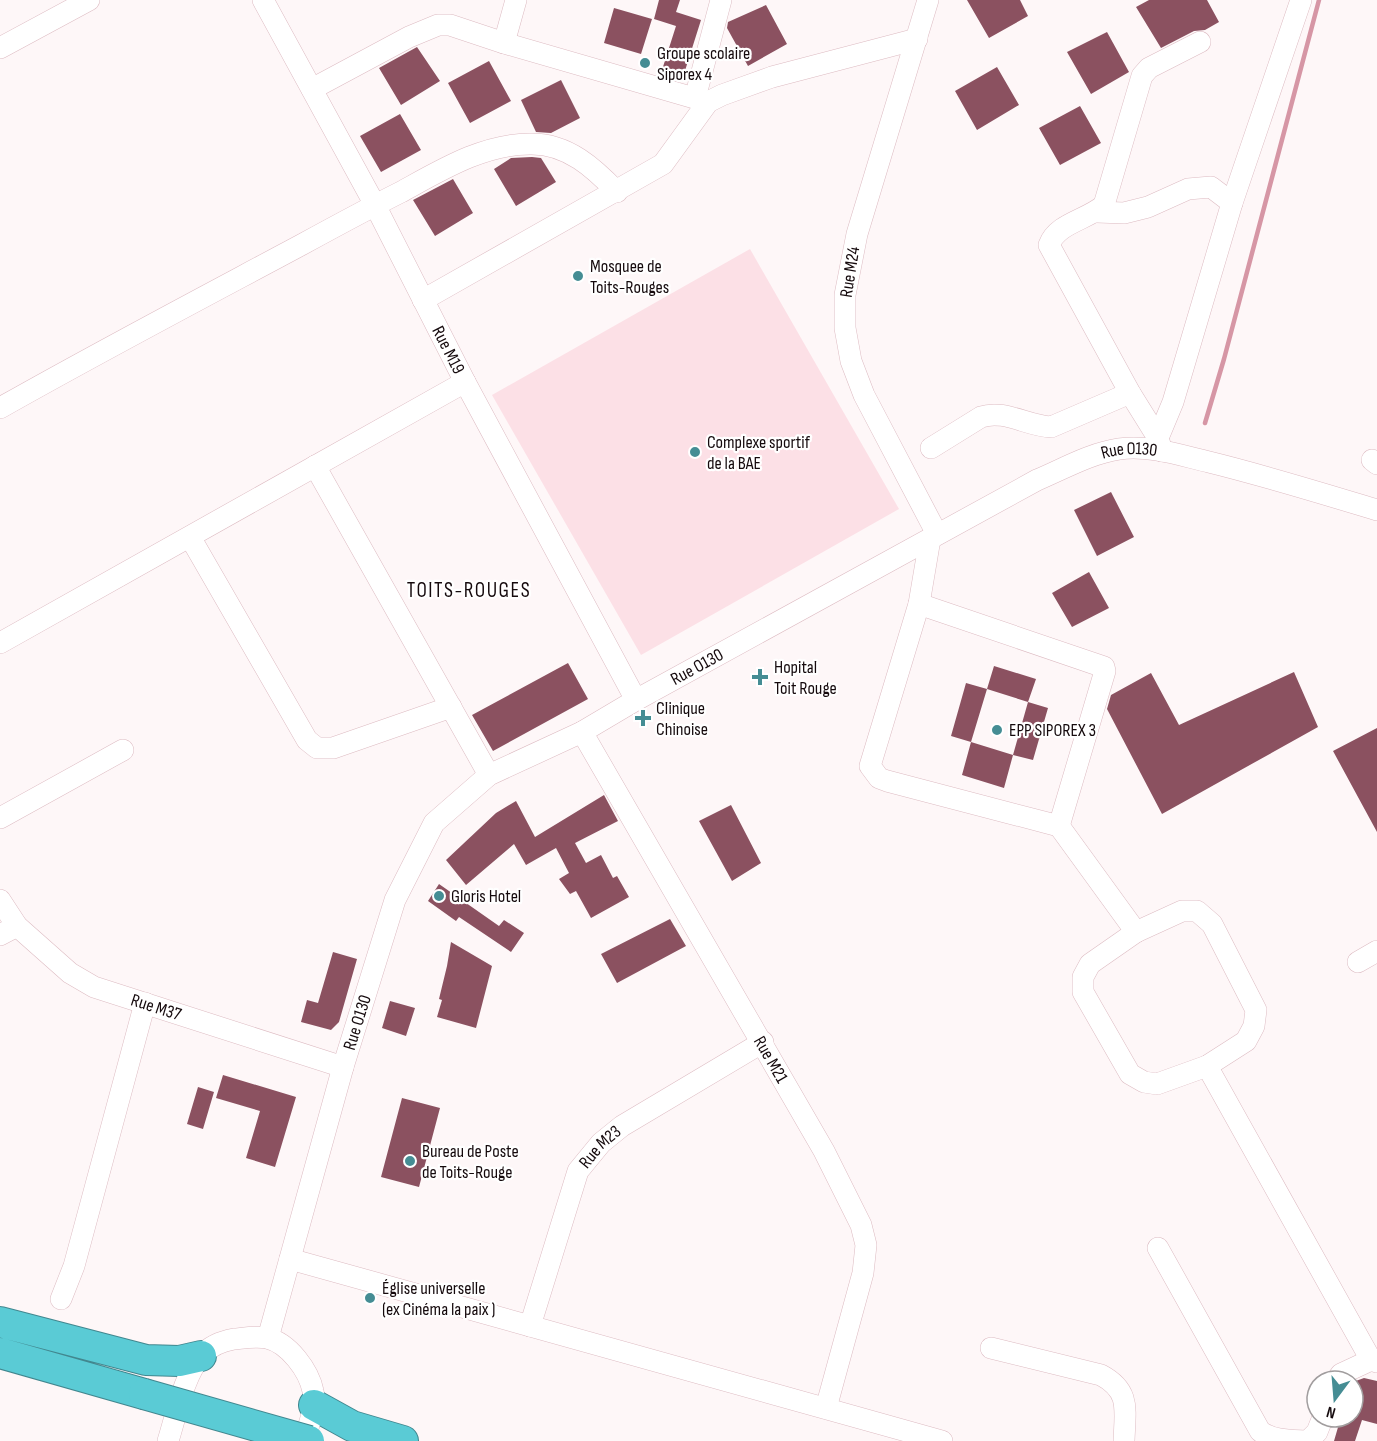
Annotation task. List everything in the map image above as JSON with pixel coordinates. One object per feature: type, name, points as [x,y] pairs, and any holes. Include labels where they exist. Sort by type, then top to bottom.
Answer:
[{"type":"highway","points":[[0,1322],[146,1360],[179,1360],[201,1356]]},
{"type":"highway","points":[[0,1353],[309,1441]]},
{"type":"highway","points":[[314,1405],[352,1426],[403,1441]]},
{"type":"street","points":[[0,48],[89,0]]},
{"type":"street","name":"Rue M19","points":[[263,0],[375,205],[465,382],[636,700]]},
{"type":"street","points":[[504,43],[516,0]]},
{"type":"street","points":[[423,300],[663,164],[702,100],[721,0]]},
{"type":"street","name":"Rue M24","points":[[928,0],[856,234],[845,296],[845,328],[851,361],[864,395],[934,536]]},
{"type":"street","points":[[1160,444],[1232,203],[1301,0]]},
{"type":"street","points":[[312,89],[409,37],[438,25],[450,25],[504,43],[702,100],[772,77],[917,39]]},
{"type":"street","points":[[1160,444],[1049,246],[1052,237],[1058,231],[1097,212],[1104,205],[1142,76],[1149,68],[1200,42]]},
{"type":"street","points":[[0,408],[459,160],[503,148],[532,144],[562,149],[597,171],[617,192]]},
{"type":"street","points":[[1097,212],[1124,213],[1148,207],[1188,189],[1211,187],[1232,203]]},
{"type":"street","points":[[0,643],[465,382]]},
{"type":"street","points":[[931,448],[989,414],[1051,427],[1130,393]]},
{"type":"street","name":"Rue O130","points":[[268,1338],[343,1067],[395,900],[434,823],[489,775],[582,732],[636,700],[1037,480],[1098,454],[1160,444],[1377,510]]},
{"type":"street","points":[[315,466],[489,775]]},
{"type":"street","points":[[934,536],[919,604],[870,766],[879,778],[886,781],[1059,826],[1136,932]]},
{"type":"street","points":[[190,537],[307,740],[317,748],[333,748],[451,707]]},
{"type":"street","points":[[919,604],[1104,667],[1106,671],[1059,826]]},
{"type":"street","name":"Rue M21","points":[[582,732],[763,1042],[824,1151],[861,1225],[866,1245],[863,1273],[826,1408]]},
{"type":"street","points":[[0,818],[123,750]]},
{"type":"street","name":"Rue M37","points":[[0,900],[8,930],[94,987],[343,1067]]},
{"type":"street","points":[[1182,911],[1197,911],[1212,924],[1256,1010],[1254,1026],[1246,1041],[1208,1066],[1157,1084],[1144,1082],[1130,1074],[1083,992],[1083,977],[1090,964],[1136,932],[1182,911]]},
{"type":"street","points":[[1358,962],[1377,951]]},
{"type":"street","points":[[61,1299],[74,1266],[145,1003]]},
{"type":"street","name":"Rue M23","points":[[530,1326],[578,1171],[589,1157],[601,1143],[622,1126],[763,1042]]},
{"type":"street","points":[[1208,1066],[1374,1361],[1354,1369]]},
{"type":"street","points":[[1158,1248],[1260,1431],[1266,1437],[1308,1441],[1318,1429]]},
{"type":"street","points":[[290,1259],[942,1441]]},
{"type":"street","points":[[168,1441],[188,1379],[201,1356],[223,1341],[246,1337],[268,1338],[286,1348],[303,1366],[314,1392],[314,1405],[304,1441]]},
{"type":"street","points":[[991,1348],[1101,1375],[1112,1381],[1122,1391],[1125,1404],[1124,1441]]},
{"type":"shaded area","name":"Complexe sportif de la BAE","points":[[750,249],[899,509],[641,655],[492,395]]},
{"type":"building","points":[[659,0],[680,0],[676,12],[701,20],[683,77],[662,70],[676,26],[654,19]]},
{"type":"building","points":[[967,0],[1020,0],[1028,16],[989,38]]},
{"type":"building","points":[[1149,0],[1207,0],[1219,22],[1205,30],[1194,31],[1161,48],[1136,7]]},
{"type":"building","points":[[766,5],[787,44],[748,66],[727,28],[728,22]]},
{"type":"building","points":[[614,8],[652,19],[641,54],[604,43]]},
{"type":"building","points":[[1107,32],[1129,72],[1091,94],[1067,52]]},
{"type":"building","points":[[417,47],[440,81],[401,105],[379,68]]},
{"type":"building","points":[[489,61],[511,101],[470,123],[448,83]]},
{"type":"building","points":[[997,67],[1019,105],[977,130],[955,91]]},
{"type":"building","points":[[561,80],[580,118],[551,133],[536,132],[521,100]]},
{"type":"building","points":[[1080,106],[1101,143],[1060,165],[1039,128]]},
{"type":"building","points":[[400,114],[421,150],[381,172],[360,136]]},
{"type":"building","points":[[511,158],[541,158],[556,182],[516,206],[494,169]]},
{"type":"building","points":[[453,179],[473,213],[435,236],[413,200]]},
{"type":"building","points":[[1111,492],[1134,537],[1097,556],[1074,510]]},
{"type":"building","points":[[1089,572],[1109,608],[1072,627],[1052,593]]},
{"type":"building","points":[[568,663],[588,699],[493,751],[472,715]]},
{"type":"building","points":[[994,666],[1036,679],[1028,702],[987,689]]},
{"type":"building","points":[[1294,672],[1318,727],[1162,814],[1107,709],[1111,695],[1151,673],[1179,725]]},
{"type":"building","points":[[966,683],[987,689],[971,742],[951,736]]},
{"type":"building","points":[[1028,702],[1048,708],[1033,760],[1013,755]]},
{"type":"building","points":[[1377,728],[1377,832],[1333,751]]},
{"type":"building","points":[[971,742],[1013,755],[1004,788],[962,775]]},
{"type":"building","points":[[604,795],[618,821],[575,843],[586,863],[601,855],[613,878],[617,876],[629,897],[591,918],[576,891],[570,894],[559,879],[569,873],[556,848],[526,865],[514,844],[466,885],[446,860],[496,813],[516,801],[535,837]]},
{"type":"building","points":[[731,805],[761,863],[732,881],[699,821]]},
{"type":"building","points":[[439,884],[499,926],[504,920],[524,933],[511,952],[459,917],[456,921],[428,901]]},
{"type":"building","points":[[670,919],[686,946],[617,983],[601,954]]},
{"type":"building","points":[[451,942],[492,966],[476,1028],[437,1017]]},
{"type":"building","points":[[333,952],[357,959],[339,1022],[331,1030],[301,1022],[307,1000],[318,1003]]},
{"type":"building","points":[[390,1001],[415,1008],[406,1036],[382,1028]]},
{"type":"building","points":[[223,1075],[296,1097],[275,1167],[246,1158],[260,1111],[216,1098]]},
{"type":"building","points":[[198,1087],[214,1092],[203,1129],[187,1124]]},
{"type":"building","points":[[402,1098],[440,1108],[419,1187],[381,1177]]},
{"type":"building","points":[[1365,1378],[1377,1381],[1377,1424],[1365,1421]]},
{"type":"building","points":[[1338,1429],[1359,1429],[1355,1441],[1334,1441]]},
{"type":"waterway","points":[[1205,423],[1319,0]]},
{"type":"place","name":"Groupe scolaire Siporex 4","points":[[645,63]]},
{"type":"place","name":"Mosquee de Toits-Rouges","points":[[578,276]]},
{"type":"place","name":"Complexe sportif de la BAE","points":[[695,452]]},
{"type":"place","name":"Hopital Toit Rouge","points":[[760,677]]},
{"type":"place","name":"Clinique Chinoise","points":[[643,718]]},
{"type":"place","name":"EPP SIPOREX 3","points":[[997,730]]},
{"type":"place","name":"Gloris Hotel","points":[[439,896]]},
{"type":"place","name":"Bureau de Poste de Toits-Rouge","points":[[410,1161]]},
{"type":"place","name":"Église universelle (ex Cinéma la paix )","points":[[370,1298]]},
{"type":"district","name":"TOITS-ROUGES","points":[[469,590]]}]
